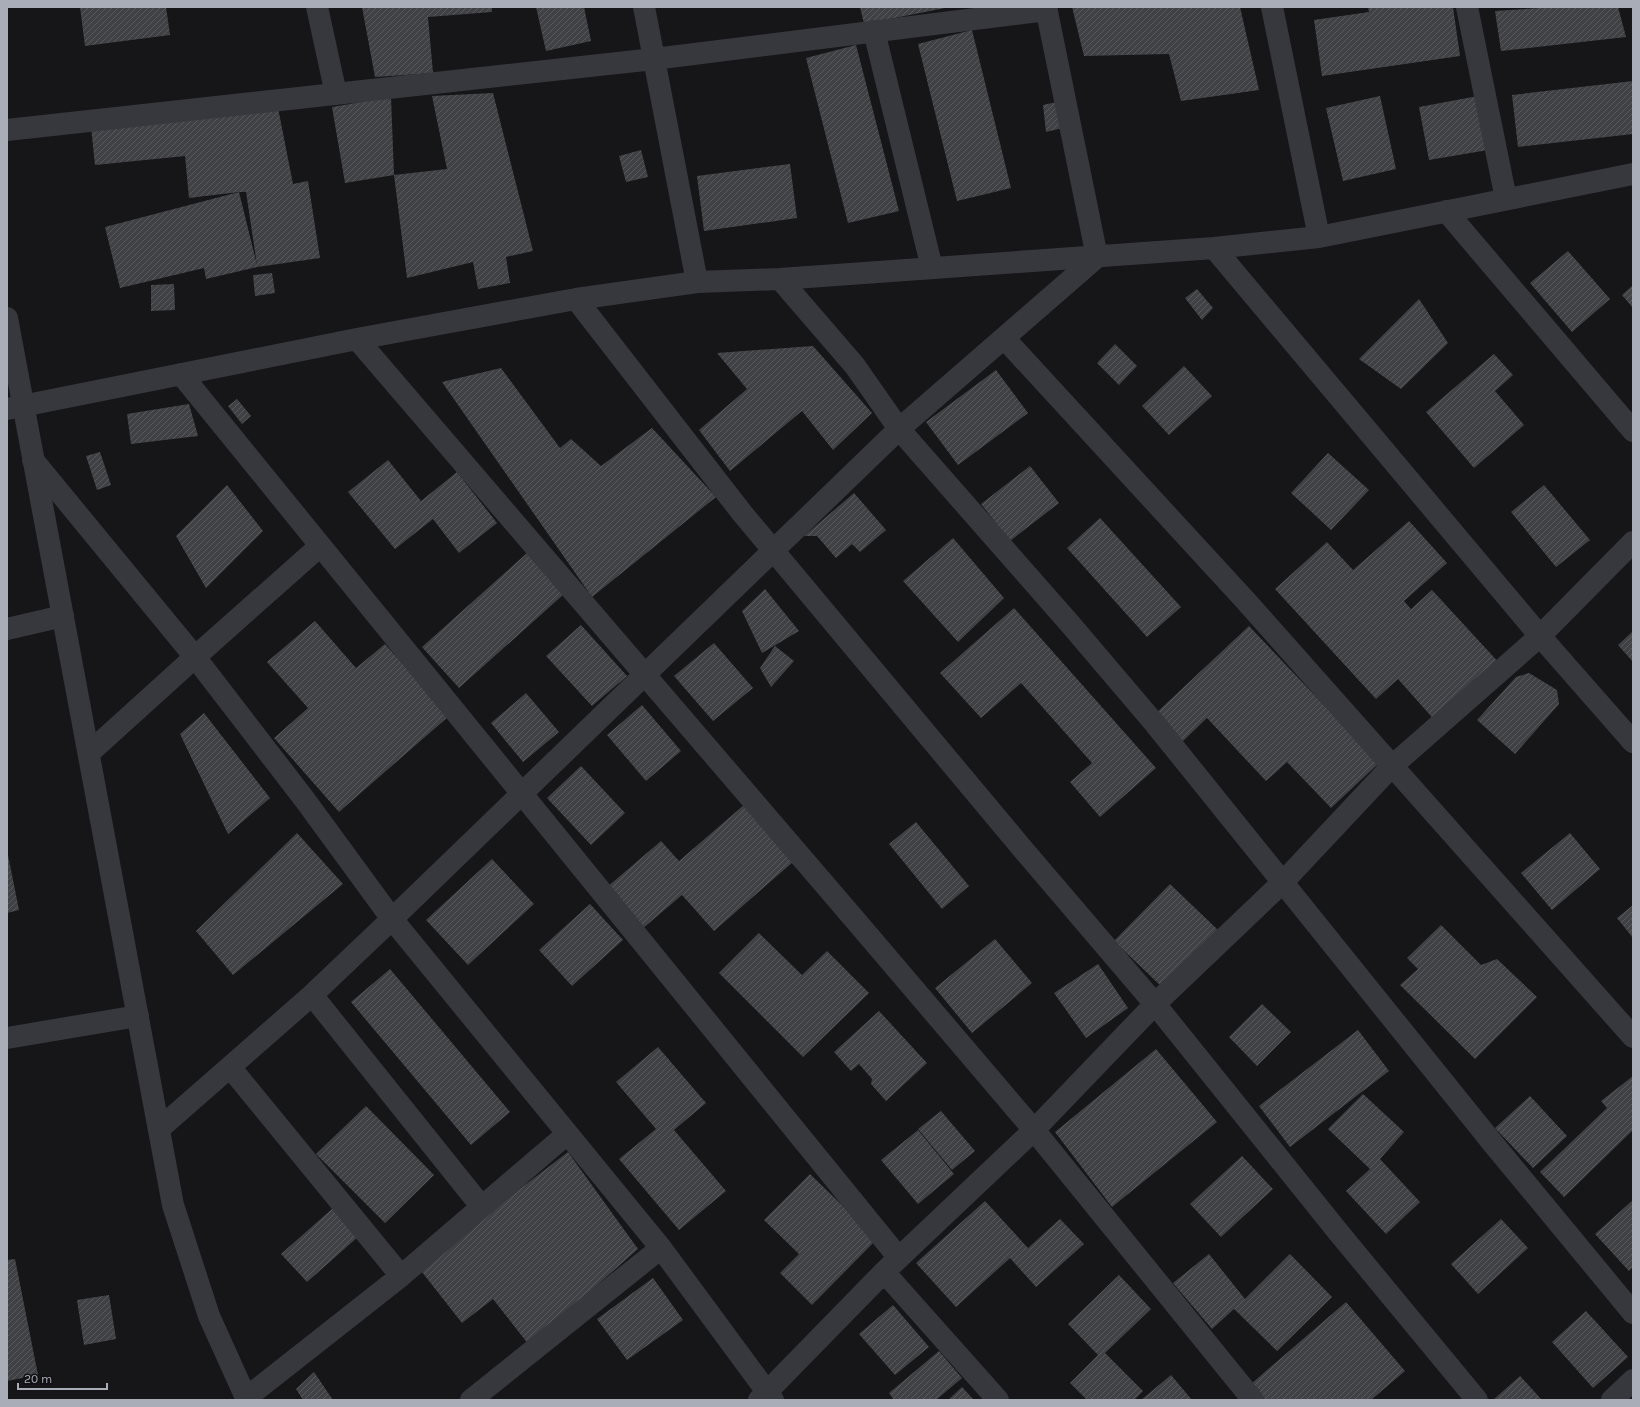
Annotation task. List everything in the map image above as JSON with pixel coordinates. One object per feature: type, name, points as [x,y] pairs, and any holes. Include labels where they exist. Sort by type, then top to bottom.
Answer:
[{"type":"street","points":[[317,7],[336,94]]},
{"type":"street","points":[[644,7],[697,282]]},
{"type":"street","points":[[1272,7],[1319,236]]},
{"type":"street","points":[[1467,7],[1506,199]]},
{"type":"street","points":[[7,130],[654,59],[1046,8],[1097,257]]},
{"type":"street","points":[[874,31],[932,268]]},
{"type":"street","points":[[15,407],[357,339],[576,299],[697,282],[780,279],[1097,257],[1214,248],[1319,236],[1633,174]]},
{"type":"street","points":[[1446,211],[1633,431]]},
{"type":"street","points":[[1214,248],[1540,636],[1633,742]]},
{"type":"street","points":[[159,1129],[312,995],[645,676],[899,429],[1097,257]]},
{"type":"street","points":[[780,279],[855,366],[899,429],[1146,713],[1495,1146],[1633,1313]]},
{"type":"street","points":[[576,299],[742,513],[1026,853],[1155,1004],[1339,1233],[1477,1400]]},
{"type":"street","points":[[7,318],[15,407],[34,460],[173,1205],[209,1316],[246,1399],[400,1276],[566,1134]]},
{"type":"street","points":[[1004,338],[1245,600],[1633,1038]]},
{"type":"street","points":[[357,339],[856,920],[1034,1130],[1253,1400]]},
{"type":"street","points":[[181,374],[522,794],[998,1400]]},
{"type":"street","points":[[34,460],[195,657],[305,800],[392,919],[566,1134],[661,1248],[766,1398],[892,1265],[1034,1130],[1155,1004],[1283,882],[1392,767],[1540,636],[1633,542]]},
{"type":"street","points":[[89,753],[320,546]]},
{"type":"street","points":[[7,629],[63,616]]},
{"type":"street","points":[[312,995],[481,1206]]},
{"type":"street","points":[[7,1038],[138,1016]]},
{"type":"street","points":[[230,1067],[400,1276]]},
{"type":"street","points":[[471,1400],[661,1248]]},
{"type":"street","points":[[1612,1400],[1633,1380]]},
{"type":"building","points":[[80,7],[166,7],[170,35],[85,46]]},
{"type":"building","points":[[362,7],[492,7],[492,12],[428,17],[433,73],[375,77]]},
{"type":"building","points":[[536,7],[584,7],[591,41],[546,51]]},
{"type":"building","points":[[860,7],[944,7],[945,8],[864,24]]},
{"type":"building","points":[[1072,7],[1240,7],[1259,90],[1181,101],[1169,54],[1084,56]]},
{"type":"building","points":[[1368,7],[1453,7],[1460,56],[1322,76],[1314,20],[1369,12]]},
{"type":"building","points":[[1556,7],[1618,7],[1626,37],[1501,51],[1495,11]]},
{"type":"building","points":[[972,30],[1011,188],[957,201],[918,44]]},
{"type":"building","points":[[856,45],[899,211],[848,223],[806,58]]},
{"type":"building","points":[[1633,81],[1633,134],[1518,147],[1512,95]]},
{"type":"building","points":[[493,93],[533,251],[506,257],[510,283],[478,289],[473,262],[407,278],[394,175],[447,169],[432,96]]},
{"type":"building","points":[[1380,96],[1396,169],[1343,181],[1326,108]]},
{"type":"building","points":[[1478,96],[1488,150],[1429,160],[1419,107]]},
{"type":"building","points":[[391,97],[394,175],[345,183],[332,107]]},
{"type":"building","points":[[1061,101],[1067,127],[1046,132],[1043,105]]},
{"type":"building","points":[[278,108],[293,184],[308,181],[320,258],[257,267],[206,279],[204,268],[120,288],[105,227],[239,192],[189,198],[185,156],[95,165],[91,127]],"holes":[[[239,192],[246,192],[257,265]]]},
{"type":"building","points":[[641,150],[648,177],[626,182],[619,156]]},
{"type":"building","points":[[790,164],[797,218],[704,231],[697,176]]},
{"type":"building","points":[[1568,251],[1610,299],[1572,332],[1530,283]]},
{"type":"building","points":[[272,273],[275,293],[255,296],[253,275]]},
{"type":"building","points":[[174,284],[175,310],[151,311],[151,285]]},
{"type":"building","points":[[1633,285],[1633,308],[1622,295]]},
{"type":"building","points":[[1197,289],[1213,308],[1202,320],[1185,298]]},
{"type":"building","points":[[1419,299],[1448,343],[1401,389],[1359,359]]},
{"type":"building","points":[[1115,344],[1137,366],[1119,385],[1097,363]]},
{"type":"building","points":[[813,346],[872,413],[833,450],[802,411],[730,471],[699,430],[747,389],[717,353]]},
{"type":"building","points":[[1494,354],[1513,375],[1495,391],[1524,425],[1474,468],[1426,412]]},
{"type":"building","points":[[1184,366],[1212,396],[1169,435],[1142,406]]},
{"type":"building","points":[[501,368],[560,448],[571,439],[601,466],[652,428],[716,497],[592,597],[442,382]]},
{"type":"building","points":[[996,370],[1028,413],[958,465],[926,422]]},
{"type":"building","points":[[237,399],[251,416],[242,424],[228,406]]},
{"type":"building","points":[[189,404],[198,436],[131,444],[127,414]]},
{"type":"building","points":[[100,452],[111,485],[97,490],[86,456]]},
{"type":"building","points":[[1328,453],[1369,490],[1331,530],[1291,493]]},
{"type":"building","points":[[388,460],[421,501],[457,472],[497,523],[459,553],[433,519],[395,549],[348,492]]},
{"type":"building","points":[[1030,466],[1059,503],[1010,541],[981,504]]},
{"type":"building","points":[[227,485],[263,531],[206,588],[176,536]]},
{"type":"building","points":[[1544,485],[1590,540],[1556,567],[1511,512]]},
{"type":"building","points":[[854,493],[886,530],[860,552],[852,544],[836,558],[817,536],[804,536]]},
{"type":"building","points":[[1100,518],[1181,607],[1147,637],[1067,548]]},
{"type":"building","points":[[1409,521],[1447,563],[1404,601],[1411,609],[1432,590],[1502,666],[1438,724],[1398,679],[1376,699],[1275,589],[1327,542],[1353,570]]},
{"type":"building","points":[[953,538],[1004,598],[958,642],[903,581]]},
{"type":"building","points":[[527,553],[564,594],[459,688],[422,647]]},
{"type":"building","points":[[765,589],[799,631],[762,653],[742,611]]},
{"type":"building","points":[[1014,608],[1156,768],[1100,817],[1070,782],[1092,763],[1021,683],[981,718],[940,673]]},
{"type":"building","points":[[315,621],[356,668],[385,644],[449,716],[339,812],[274,738],[308,708],[267,662]]},
{"type":"building","points":[[581,625],[627,676],[592,706],[546,656]]},
{"type":"building","points":[[1249,626],[1379,763],[1331,808],[1287,762],[1266,781],[1207,718],[1181,743],[1154,715]]},
{"type":"building","points":[[1633,631],[1633,662],[1618,645]]},
{"type":"building","points":[[714,643],[753,688],[713,721],[674,676]]},
{"type":"building","points":[[775,646],[794,661],[771,687],[760,668]]},
{"type":"building","points":[[1529,673],[1557,690],[1559,704],[1515,754],[1477,720],[1516,677]]},
{"type":"building","points":[[526,693],[559,732],[523,762],[491,723]]},
{"type":"building","points":[[642,705],[681,751],[646,781],[607,735]]},
{"type":"building","points":[[204,713],[270,798],[228,834],[180,734]]},
{"type":"building","points":[[581,766],[625,813],[591,845],[547,798]]},
{"type":"building","points":[[744,805],[793,862],[714,931],[682,895],[642,929],[606,888],[661,841],[679,861]]},
{"type":"building","points":[[916,822],[969,886],[942,909],[889,844]]},
{"type":"building","points":[[297,833],[343,884],[233,975],[196,931]]},
{"type":"building","points":[[1570,833],[1600,869],[1552,910],[1521,873]]},
{"type":"building","points":[[7,850],[19,910],[7,913]]},
{"type":"building","points":[[492,859],[534,904],[468,965],[426,920]]},
{"type":"building","points":[[1170,884],[1218,930],[1162,987],[1114,941]]},
{"type":"building","points":[[590,904],[623,940],[572,986],[539,950]]},
{"type":"building","points":[[1633,905],[1633,938],[1617,918]]},
{"type":"building","points":[[1441,925],[1481,965],[1497,959],[1537,997],[1475,1059],[1400,985],[1418,969],[1407,958]]},
{"type":"building","points":[[759,933],[802,975],[827,951],[869,993],[803,1057],[719,973]]},
{"type":"building","points":[[995,939],[1032,983],[972,1033],[935,988]]},
{"type":"building","points":[[1098,964],[1128,1008],[1086,1038],[1054,993]]},
{"type":"building","points":[[390,969],[510,1112],[471,1145],[351,1002]]},
{"type":"building","points":[[1262,1004],[1291,1032],[1257,1066],[1229,1037]]},
{"type":"building","points":[[879,1011],[927,1063],[886,1101],[871,1084],[872,1079],[859,1064],[851,1071],[834,1052]]},
{"type":"building","points":[[1358,1030],[1389,1071],[1290,1147],[1259,1106]]},
{"type":"building","points":[[658,1047],[706,1103],[674,1130],[726,1191],[679,1230],[619,1159],[656,1129],[616,1082]]},
{"type":"building","points":[[1156,1049],[1217,1122],[1112,1207],[1055,1132]]},
{"type":"building","points":[[1633,1076],[1633,1130],[1564,1197],[1540,1172],[1607,1108],[1601,1101]]},
{"type":"building","points":[[1363,1094],[1404,1132],[1380,1159],[1420,1202],[1386,1234],[1346,1191],[1370,1169],[1328,1129]]},
{"type":"building","points":[[1530,1096],[1567,1136],[1533,1168],[1495,1128]]},
{"type":"building","points":[[366,1106],[434,1175],[385,1223],[316,1154]]},
{"type":"building","points":[[941,1111],[975,1151],[952,1170],[918,1129]]},
{"type":"building","points":[[918,1130],[954,1174],[918,1204],[881,1160]]},
{"type":"building","points":[[568,1152],[638,1249],[529,1345],[493,1299],[462,1323],[418,1267]]},
{"type":"building","points":[[1242,1156],[1273,1189],[1221,1237],[1190,1204]]},
{"type":"building","points":[[810,1174],[877,1239],[812,1305],[780,1273],[799,1254],[764,1220]]},
{"type":"building","points":[[1633,1200],[1633,1267],[1629,1271],[1595,1234]]},
{"type":"building","points":[[985,1201],[1028,1248],[1060,1219],[1084,1244],[1036,1287],[1010,1258],[956,1307],[916,1263]]},
{"type":"building","points":[[333,1208],[359,1236],[307,1282],[281,1254]]},
{"type":"building","points":[[1501,1219],[1528,1248],[1478,1294],[1451,1264]]},
{"type":"building","points":[[1209,1254],[1245,1299],[1290,1254],[1332,1297],[1277,1351],[1234,1309],[1212,1329],[1173,1283]]},
{"type":"building","points":[[15,1259],[38,1375],[7,1381],[7,1260]]},
{"type":"building","points":[[1119,1275],[1151,1309],[1105,1353],[1143,1391],[1134,1400],[1087,1400],[1070,1383],[1098,1355],[1068,1324]]},
{"type":"building","points":[[653,1278],[683,1320],[627,1360],[597,1319]]},
{"type":"building","points":[[109,1295],[116,1339],[84,1345],[77,1300]]},
{"type":"building","points":[[1346,1302],[1405,1371],[1371,1400],[1265,1400],[1251,1384]]},
{"type":"building","points":[[893,1305],[929,1347],[895,1375],[859,1334]]},
{"type":"building","points":[[1586,1311],[1628,1357],[1593,1388],[1552,1342]]},
{"type":"building","points":[[939,1351],[962,1378],[936,1400],[894,1400],[889,1393]]},
{"type":"building","points":[[314,1372],[333,1400],[303,1400],[296,1389]]},
{"type":"building","points":[[1171,1375],[1192,1400],[1141,1400]]},
{"type":"building","points":[[1520,1376],[1542,1400],[1493,1400]]},
{"type":"building","points":[[962,1387],[974,1400],[948,1400]]}]
